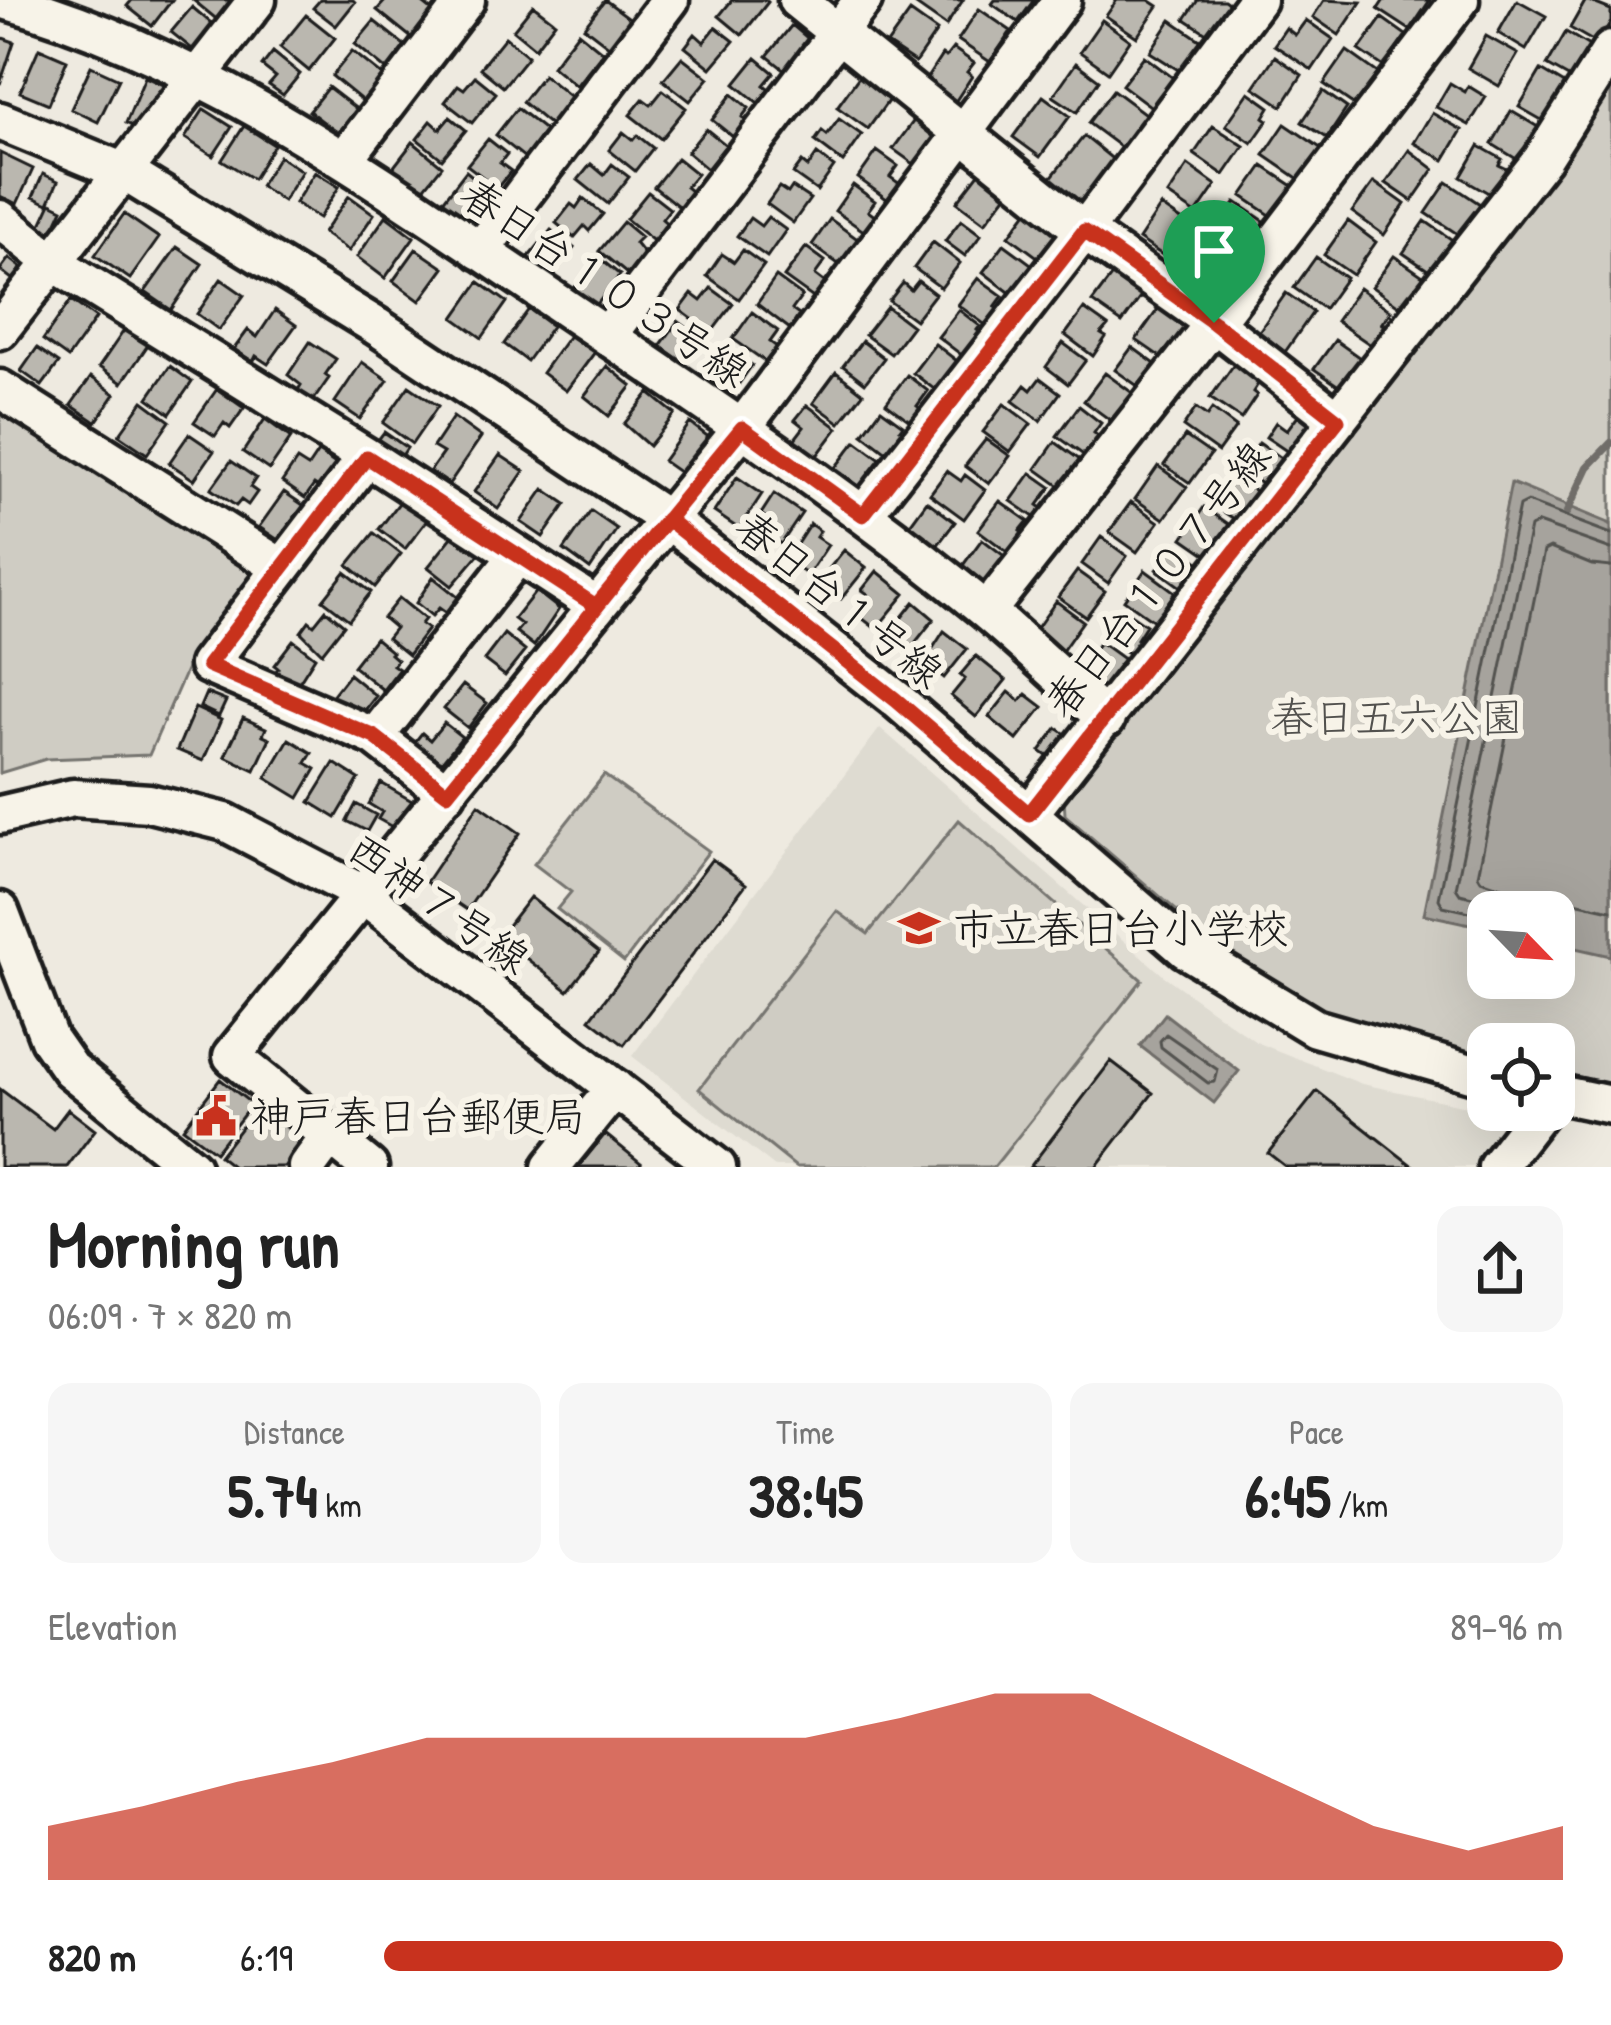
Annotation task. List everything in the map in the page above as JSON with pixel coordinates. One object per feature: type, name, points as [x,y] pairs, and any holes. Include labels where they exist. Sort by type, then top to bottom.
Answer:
[{"type":"street","name":"春日台１０３号線","points":[[4,0],[77,9],[344,160],[863,515],[987,611],[1106,719]]},
{"type":"street","points":[[0,330],[257,0]]},
{"type":"street","points":[[344,160],[466,0]]},
{"type":"street","points":[[480,250],[670,0]]},
{"type":"street","points":[[797,0],[1084,231],[1214,323],[1338,420]]},
{"type":"street","points":[[607,336],[863,0]]},
{"type":"street","points":[[369,1167],[232,1056],[742,428],[1062,0]]},
{"type":"street","points":[[863,515],[1257,0]]},
{"type":"street","points":[[987,611],[1460,0]]},
{"type":"street","name":"春日台１０７号線","points":[[1029,814],[1542,159],[1611,50]]},
{"type":"street","name":"春日台１号線","points":[[0,122],[124,172],[376,326],[667,519],[896,700],[1185,949],[1315,1028],[1467,1072]]},
{"type":"street","points":[[0,219],[53,262],[596,606]]},
{"type":"street","points":[[0,389],[282,568]]},
{"type":"street","points":[[367,457],[208,665],[375,737],[447,793]]},
{"type":"street","points":[[375,737],[518,555]]},
{"type":"street","name":"西神７号線","points":[[0,815],[73,798],[149,803],[225,822],[361,893],[717,1167]]},
{"type":"street","points":[[0,911],[49,1039],[70,1069],[190,1167]]},
{"type":"street","points":[[551,1167],[615,1088]]},
{"type":"street","points":[[1575,1104],[1611,1105]]},
{"type":"street","points":[[1497,1167],[1525,1131]]},
{"type":"street","points":[[307,1167],[330,1136]]},
{"type":"shaded area","name":"市立春日台小学校","points":[[880,728],[1164,976],[1256,1042],[1362,1084],[1467,1106],[1467,1131],[1503,1133],[1475,1167],[775,1167],[632,1056]]},
{"type":"green space","name":"春日五六公園","points":[[1611,75],[1611,1084],[1575,1076],[1575,1023],[1467,1023],[1467,1051],[1346,1024],[1240,965],[1065,815],[1064,796]]},
{"type":"green space","points":[[0,397],[252,562],[255,575],[189,664],[149,755],[46,759],[0,773]]},
{"type":"green space","points":[[604,775],[709,851],[624,962],[557,909],[571,892],[534,864]]},
{"type":"green space","points":[[959,820],[1142,980],[994,1167],[796,1167],[699,1089],[837,911],[868,934]]},
{"type":"water","points":[[1511,483],[1611,524],[1611,956],[1575,948],[1575,891],[1467,891],[1467,923],[1424,914]]},
{"type":"water","points":[[1165,1014],[1239,1071],[1214,1103],[1140,1046]]},
{"type":"building","points":[[132,0],[172,0],[152,26],[127,6]]},
{"type":"building","points":[[193,0],[232,0],[235,2],[220,22]]},
{"type":"building","points":[[320,0],[355,2],[336,26],[313,8]]},
{"type":"building","points":[[386,0],[419,0],[434,12],[413,39],[377,10]]},
{"type":"building","points":[[605,0],[632,20],[610,47],[584,27]]},
{"type":"building","points":[[732,0],[768,2],[742,35],[719,16]]},
{"type":"building","points":[[920,0],[963,0],[946,26],[916,5]]},
{"type":"building","points":[[995,0],[1034,0],[1018,22],[992,4]]},
{"type":"building","points":[[1117,0],[1149,0],[1158,6],[1137,37],[1106,16]]},
{"type":"building","points":[[1198,0],[1224,0],[1238,10],[1226,28],[1216,21],[1208,34],[1185,19]]},
{"type":"building","points":[[1324,0],[1361,2],[1339,35],[1313,17]]},
{"type":"building","points":[[1384,0],[1430,0],[1410,30],[1378,9]]},
{"type":"building","points":[[1517,0],[1546,16],[1526,50],[1498,33]]},
{"type":"building","points":[[1586,0],[1611,10],[1611,22],[1598,44],[1570,28]]},
{"type":"building","points":[[533,5],[555,22],[535,48],[513,30]]},
{"type":"building","points":[[192,7],[217,28],[197,53],[171,32]]},
{"type":"building","points":[[979,9],[1011,31],[990,62],[958,40]]},
{"type":"building","points":[[910,12],[937,31],[915,63],[887,44]]},
{"type":"building","points":[[306,15],[335,38],[309,71],[280,47]]},
{"type":"building","points":[[1382,18],[1406,35],[1384,67],[1359,50]]},
{"type":"building","points":[[1102,20],[1130,40],[1108,72],[1080,52]]},
{"type":"building","points":[[1171,20],[1203,42],[1183,73],[1150,52]]},
{"type":"building","points":[[1306,20],[1333,39],[1312,70],[1274,45],[1286,28],[1295,35]]},
{"type":"building","points":[[374,21],[408,48],[389,72],[355,44]]},
{"type":"building","points":[[792,25],[811,41],[787,72],[767,56]]},
{"type":"building","points":[[716,27],[734,41],[711,68],[685,47],[695,34],[704,42]]},
{"type":"building","points":[[578,32],[603,52],[576,86],[552,66]]},
{"type":"building","points":[[1566,32],[1591,47],[1572,79],[1547,65]]},
{"type":"building","points":[[1486,36],[1518,54],[1499,86],[1468,68]]},
{"type":"building","points":[[0,37],[14,42],[0,84]]},
{"type":"building","points":[[505,37],[528,56],[503,87],[480,68]]},
{"type":"building","points":[[39,48],[67,60],[49,104],[20,92]]},
{"type":"building","points":[[953,48],[974,63],[967,72],[972,76],[955,102],[925,81],[942,55],[946,57]]},
{"type":"building","points":[[352,51],[386,78],[365,103],[332,76]]},
{"type":"building","points":[[1347,51],[1378,73],[1369,86],[1377,92],[1363,111],[1324,84]]},
{"type":"building","points":[[273,52],[300,74],[283,95],[269,85],[276,77],[262,66]]},
{"type":"building","points":[[1144,56],[1176,80],[1154,109],[1122,85]]},
{"type":"building","points":[[1275,56],[1302,75],[1282,106],[1254,87]]},
{"type":"building","points":[[682,57],[709,78],[690,101],[663,80]]},
{"type":"building","points":[[756,58],[774,73],[764,85],[776,94],[764,108],[735,84]]},
{"type":"building","points":[[1076,63],[1099,80],[1077,112],[1053,96]]},
{"type":"building","points":[[91,66],[119,79],[98,122],[71,109]]},
{"type":"building","points":[[1541,70],[1568,86],[1547,123],[1519,107]]},
{"type":"building","points":[[543,75],[572,98],[550,125],[522,102]]},
{"type":"building","points":[[860,75],[891,97],[868,129],[837,107]]},
{"type":"building","points":[[475,76],[496,93],[472,123],[445,102],[458,85],[464,89]]},
{"type":"building","points":[[145,77],[167,87],[148,134],[126,123]]},
{"type":"building","points":[[1450,83],[1465,92],[1468,86],[1486,97],[1469,125],[1436,107]]},
{"type":"building","points":[[328,87],[358,110],[339,134],[309,111]]},
{"type":"building","points":[[663,90],[686,108],[661,139],[630,115],[643,99],[651,105]]},
{"type":"building","points":[[1113,90],[1148,116],[1123,149],[1088,123]]},
{"type":"building","points":[[1323,91],[1347,108],[1327,138],[1302,122]]},
{"type":"building","points":[[1249,92],[1270,107],[1264,117],[1268,120],[1252,143],[1226,125]]},
{"type":"building","points":[[732,94],[749,108],[742,117],[751,125],[738,141],[712,120]]},
{"type":"building","points":[[1043,96],[1070,116],[1040,157],[1013,137]]},
{"type":"building","points":[[517,108],[546,131],[525,158],[496,135]]},
{"type":"building","points":[[204,109],[232,127],[213,156],[185,138]]},
{"type":"building","points":[[1511,111],[1538,127],[1518,160],[1492,144]]},
{"type":"building","points":[[1432,113],[1462,130],[1444,160],[1414,143]]},
{"type":"building","points":[[450,117],[466,130],[442,159],[417,139],[431,121],[440,129]]},
{"type":"building","points":[[839,119],[862,135],[843,162],[815,141],[822,131],[827,135]]},
{"type":"building","points":[[915,119],[940,137],[918,167],[893,149]]},
{"type":"building","points":[[1285,124],[1325,151],[1309,186],[1264,155]]},
{"type":"building","points":[[244,126],[274,145],[253,179],[222,160]]},
{"type":"building","points":[[1213,126],[1244,146],[1224,175],[1194,154]]},
{"type":"building","points":[[706,129],[726,145],[707,169],[687,152]]},
{"type":"building","points":[[623,132],[633,140],[637,135],[653,148],[635,171],[609,150]]},
{"type":"building","points":[[1084,136],[1120,165],[1087,208],[1050,179]]},
{"type":"building","points":[[488,139],[507,154],[500,163],[511,171],[497,188],[467,165]]},
{"type":"building","points":[[413,142],[442,166],[418,196],[389,173]]},
{"type":"building","points":[[1479,146],[1502,159],[1499,165],[1507,169],[1492,195],[1461,177]]},
{"type":"building","points":[[1409,150],[1434,169],[1412,201],[1386,183]]},
{"type":"building","points":[[877,151],[898,166],[890,177],[900,184],[888,200],[858,178]]},
{"type":"building","points":[[0,153],[33,169],[17,204],[0,196]]},
{"type":"building","points":[[817,154],[834,167],[817,191],[793,174],[802,162],[808,167]]},
{"type":"building","points":[[279,156],[302,171],[283,201],[260,186]]},
{"type":"building","points":[[677,158],[697,174],[686,187],[696,195],[683,210],[654,187]]},
{"type":"building","points":[[591,164],[604,175],[612,164],[629,177],[608,204],[578,180]]},
{"type":"building","points":[[1188,165],[1216,185],[1196,214],[1168,195]]},
{"type":"building","points":[[1263,166],[1296,188],[1276,219],[1242,196]]},
{"type":"building","points":[[983,168],[1011,189],[985,223],[957,202]]},
{"type":"building","points":[[466,171],[492,192],[480,219],[474,215],[468,223],[442,202]]},
{"type":"building","points":[[315,172],[339,187],[319,218],[295,203]]},
{"type":"building","points":[[43,174],[58,181],[48,204],[33,197]]},
{"type":"building","points":[[1374,182],[1405,204],[1384,235],[1352,212]]},
{"type":"building","points":[[1447,182],[1480,204],[1459,235],[1426,213]]},
{"type":"building","points":[[853,185],[875,201],[868,211],[876,217],[865,232],[835,211]]},
{"type":"building","points":[[779,187],[788,193],[792,187],[810,199],[793,223],[767,204]]},
{"type":"building","points":[[648,192],[670,209],[662,219],[671,227],[657,244],[626,219]]},
{"type":"building","points":[[349,196],[374,214],[349,251],[323,233]]},
{"type":"building","points":[[583,198],[603,214],[589,231],[584,226],[574,238],[556,223],[571,204],[576,208]]},
{"type":"building","points":[[1236,202],[1270,225],[1251,254],[1223,235],[1233,220],[1227,215]]},
{"type":"building","points":[[51,203],[63,209],[51,235],[39,229]]},
{"type":"building","points":[[1161,206],[1190,226],[1168,259],[1139,239]]},
{"type":"building","points":[[1029,209],[1067,236],[1047,264],[1009,236]]},
{"type":"building","points":[[124,214],[159,238],[130,279],[95,255]]},
{"type":"building","points":[[386,216],[414,237],[385,278],[357,257]]},
{"type":"building","points":[[768,217],[786,230],[767,257],[737,236],[750,218],[761,226]]},
{"type":"building","points":[[830,219],[859,240],[841,266],[812,245]]},
{"type":"building","points":[[961,220],[981,235],[965,256],[945,241]]},
{"type":"building","points":[[1348,221],[1376,242],[1353,275],[1324,255]]},
{"type":"building","points":[[1425,221],[1454,241],[1438,277],[1403,253]]},
{"type":"building","points":[[623,222],[641,237],[635,243],[647,258],[632,278],[599,251]]},
{"type":"building","points":[[551,230],[574,248],[550,278],[526,260]]},
{"type":"building","points":[[1207,234],[1235,260],[1208,299],[1177,278]]},
{"type":"building","points":[[933,242],[960,263],[941,288],[914,268]]},
{"type":"building","points":[[1004,244],[1038,269],[1017,298],[983,272]]},
{"type":"building","points":[[177,247],[202,264],[171,310],[145,292]]},
{"type":"building","points":[[806,247],[825,261],[815,275],[827,284],[816,300],[784,277]]},
{"type":"building","points":[[416,249],[444,268],[420,301],[393,281]]},
{"type":"building","points":[[743,250],[764,265],[739,299],[707,276],[722,254],[734,262]]},
{"type":"building","points":[[1394,256],[1426,278],[1399,306],[1372,287]]},
{"type":"building","points":[[598,257],[620,275],[595,307],[573,290]]},
{"type":"building","points":[[1316,257],[1346,278],[1324,309],[1294,288]]},
{"type":"building","points":[[9,258],[30,274],[21,286],[0,270]]},
{"type":"building","points":[[1116,270],[1145,291],[1122,323],[1092,302]]},
{"type":"building","points":[[776,277],[802,296],[792,310],[799,315],[790,329],[757,304]]},
{"type":"building","points":[[978,278],[1003,296],[995,307],[1003,313],[991,329],[958,305]]},
{"type":"building","points":[[221,279],[244,295],[219,330],[197,314]]},
{"type":"building","points":[[918,281],[935,294],[915,320],[889,301],[903,283],[911,290]]},
{"type":"building","points":[[479,282],[507,302],[482,338],[454,318]]},
{"type":"building","points":[[711,288],[733,304],[711,333],[680,310],[692,294],[701,301]]},
{"type":"building","points":[[1359,288],[1391,311],[1382,324],[1395,333],[1381,352],[1336,321]]},
{"type":"building","points":[[1286,293],[1313,312],[1285,352],[1258,333]]},
{"type":"building","points":[[71,300],[96,318],[68,358],[43,340]]},
{"type":"building","points":[[1161,305],[1187,324],[1162,358],[1136,340]]},
{"type":"building","points":[[887,307],[912,326],[891,354],[865,335]]},
{"type":"building","points":[[529,309],[552,326],[527,361],[504,344]]},
{"type":"building","points":[[1084,309],[1108,326],[1093,356],[1065,335]]},
{"type":"building","points":[[275,310],[296,325],[268,364],[256,356],[253,362],[234,349],[248,330],[257,337]]},
{"type":"building","points":[[959,310],[986,337],[968,360],[938,337]]},
{"type":"building","points":[[752,312],[778,331],[770,342],[777,347],[766,362],[733,339]]},
{"type":"building","points":[[678,321],[702,339],[684,363],[660,346]]},
{"type":"building","points":[[127,326],[150,342],[122,383],[99,367]]},
{"type":"building","points":[[570,334],[595,352],[566,391],[542,373]]},
{"type":"building","points":[[1335,340],[1363,360],[1343,389],[1314,369]]},
{"type":"building","points":[[862,341],[884,358],[865,383],[843,366]]},
{"type":"building","points":[[310,342],[336,359],[311,404],[296,393],[301,385],[288,375]]},
{"type":"building","points":[[1063,343],[1086,360],[1068,384],[1046,367]]},
{"type":"building","points":[[935,344],[961,364],[939,393],[913,373]]},
{"type":"building","points":[[1132,347],[1162,369],[1146,392],[1115,370]]},
{"type":"building","points":[[37,348],[59,363],[42,386],[21,371]]},
{"type":"building","points":[[730,349],[752,365],[731,395],[708,378]]},
{"type":"building","points":[[362,362],[388,380],[360,419],[335,402]]},
{"type":"building","points":[[1235,363],[1260,381],[1241,419],[1210,398]]},
{"type":"building","points":[[170,366],[192,382],[170,414],[148,398]]},
{"type":"building","points":[[607,366],[632,386],[609,416],[584,396]]},
{"type":"building","points":[[836,372],[863,393],[840,423],[813,403]]},
{"type":"building","points":[[1105,373],[1134,394],[1114,423],[1084,401]]},
{"type":"building","points":[[907,375],[928,391],[917,406],[925,412],[915,425],[886,403]]},
{"type":"building","points":[[91,377],[115,394],[96,422],[71,405]]},
{"type":"building","points":[[1040,378],[1060,393],[1040,421],[1013,401],[1025,385],[1031,390]]},
{"type":"building","points":[[409,386],[438,406],[412,444],[383,423]]},
{"type":"building","points":[[217,389],[244,408],[230,428],[224,423],[215,436],[194,422]]},
{"type":"building","points":[[649,393],[675,414],[649,446],[624,424]]},
{"type":"building","points":[[143,401],[170,421],[147,454],[119,435]]},
{"type":"building","points":[[1004,404],[1031,424],[1010,452],[983,432]]},
{"type":"building","points":[[807,405],[838,428],[816,457],[794,440],[804,427],[795,420]]},
{"type":"building","points":[[1079,406],[1101,423],[1094,433],[1103,440],[1089,459],[1057,436]]},
{"type":"building","points":[[1196,408],[1207,416],[1212,409],[1236,427],[1218,452],[1183,427]]},
{"type":"building","points":[[881,409],[903,425],[900,429],[909,436],[893,457],[863,434]]},
{"type":"building","points":[[1298,415],[1317,429],[1297,458],[1266,437],[1276,422],[1287,430]]},
{"type":"building","points":[[453,417],[481,437],[449,484],[430,471],[443,453],[433,447]]},
{"type":"building","points":[[265,419],[291,438],[269,470],[243,452]]},
{"type":"building","points":[[690,423],[710,438],[683,475],[663,461]]},
{"type":"building","points":[[384,432],[407,448],[399,460],[375,444]]},
{"type":"building","points":[[189,434],[214,451],[194,480],[169,463]]},
{"type":"building","points":[[1185,436],[1211,454],[1190,483],[1164,465]]},
{"type":"building","points":[[986,439],[1010,456],[989,484],[965,466]]},
{"type":"building","points":[[856,441],[882,460],[860,489],[834,469]]},
{"type":"building","points":[[1055,442],[1087,465],[1068,492],[1036,469]]},
{"type":"building","points":[[1259,443],[1292,466],[1276,488],[1266,482],[1264,486],[1241,470]]},
{"type":"building","points":[[318,452],[337,465],[320,489],[314,485],[305,498],[282,482],[297,460],[308,467]]},
{"type":"building","points":[[500,455],[524,471],[498,509],[474,492]]},
{"type":"building","points":[[231,461],[256,478],[250,487],[257,492],[248,505],[241,500],[236,506],[211,489]]},
{"type":"building","points":[[1158,466],[1187,487],[1164,519],[1135,499]]},
{"type":"building","points":[[947,471],[961,481],[965,475],[985,490],[964,519],[930,494]]},
{"type":"building","points":[[1031,473],[1051,487],[1038,505],[1048,513],[1041,522],[1011,501]]},
{"type":"building","points":[[1231,474],[1258,493],[1244,526],[1211,503]]},
{"type":"building","points":[[737,477],[762,494],[739,529],[714,512]]},
{"type":"building","points":[[544,489],[566,504],[543,537],[521,522]]},
{"type":"building","points":[[284,492],[309,509],[284,544],[259,527]]},
{"type":"building","points":[[774,494],[802,513],[781,544],[758,529]]},
{"type":"building","points":[[402,499],[428,519],[405,549],[379,529]]},
{"type":"building","points":[[927,501],[955,522],[934,550],[906,530]]},
{"type":"building","points":[[1000,501],[1028,521],[1020,531],[1028,537],[1014,557],[978,530]]},
{"type":"building","points":[[1131,502],[1159,522],[1137,552],[1109,532]]},
{"type":"building","points":[[1204,507],[1230,525],[1220,538],[1228,543],[1216,561],[1183,538]]},
{"type":"building","points":[[591,511],[617,529],[590,569],[564,550]]},
{"type":"building","points":[[810,524],[820,531],[816,537],[828,545],[808,575],[774,561],[785,545],[793,550]]},
{"type":"building","points":[[456,532],[481,552],[452,586],[428,567]]},
{"type":"building","points":[[374,533],[401,554],[375,587],[348,565]]},
{"type":"building","points":[[1101,537],[1127,556],[1108,583],[1082,564]]},
{"type":"building","points":[[982,539],[1011,561],[987,593],[958,572]]},
{"type":"building","points":[[1175,544],[1200,563],[1196,568],[1205,574],[1195,589],[1186,583],[1182,588],[1157,570]]},
{"type":"building","points":[[844,550],[866,568],[841,599],[819,581]]},
{"type":"building","points":[[1145,570],[1175,592],[1163,610],[1169,615],[1161,626],[1124,600]]},
{"type":"building","points":[[877,571],[905,594],[876,629],[854,612],[868,594],[862,590]]},
{"type":"building","points":[[1077,571],[1105,591],[1086,617],[1058,597]]},
{"type":"building","points":[[345,572],[371,592],[349,620],[323,600]]},
{"type":"building","points":[[433,577],[459,598],[446,613],[439,608],[432,616],[416,603]]},
{"type":"building","points":[[536,591],[559,609],[534,646],[516,632],[522,625],[514,619]]},
{"type":"building","points":[[399,598],[425,619],[421,624],[428,629],[408,655],[387,638],[395,628],[383,618]]},
{"type":"building","points":[[1056,601],[1083,621],[1060,654],[1032,635]]},
{"type":"building","points":[[914,602],[934,619],[907,653],[887,636]]},
{"type":"building","points":[[1123,609],[1146,625],[1137,639],[1143,644],[1133,657],[1104,636]]},
{"type":"building","points":[[326,610],[344,625],[322,653],[301,632]]},
{"type":"building","points":[[944,631],[967,649],[944,678],[924,662]]},
{"type":"building","points":[[504,634],[525,651],[505,676],[484,660]]},
{"type":"building","points":[[375,638],[392,652],[397,660],[393,665],[399,669],[383,690],[353,666]]},
{"type":"building","points":[[293,640],[315,657],[294,690],[274,674],[278,668],[274,665]]},
{"type":"building","points":[[1100,642],[1125,660],[1100,696],[1074,678]]},
{"type":"building","points":[[976,656],[1006,680],[976,717],[951,696]]},
{"type":"building","points":[[349,674],[376,696],[358,719],[331,697]]},
{"type":"building","points":[[463,685],[487,703],[468,728],[444,709]]},
{"type":"building","points":[[1009,692],[1020,701],[1026,694],[1043,707],[1017,740],[989,717]]},
{"type":"building","points":[[206,693],[226,701],[219,716],[200,707]]},
{"type":"building","points":[[195,708],[221,720],[203,761],[177,750]]},
{"type":"building","points":[[243,718],[266,728],[263,735],[270,738],[255,770],[225,756]]},
{"type":"building","points":[[444,723],[462,737],[437,768],[410,748],[422,733],[430,740]]},
{"type":"building","points":[[1057,728],[1077,742],[1059,765],[1040,751]]},
{"type":"building","points":[[289,739],[312,753],[306,763],[316,769],[299,798],[266,778]]},
{"type":"building","points":[[334,763],[359,779],[336,818],[310,802]]},
{"type":"building","points":[[381,783],[412,801],[396,829],[378,819],[382,812],[369,804]]},
{"type":"building","points":[[356,804],[376,815],[367,831],[347,821]]},
{"type":"building","points":[[479,804],[520,833],[467,910],[426,882]]},
{"type":"building","points":[[712,859],[746,884],[624,1045],[590,1019]]},
{"type":"building","points":[[530,897],[599,952],[568,991],[499,937]]},
{"type":"building","points":[[1111,1061],[1153,1093],[1096,1167],[1030,1167]]},
{"type":"building","points":[[220,1079],[252,1104],[215,1152],[183,1128]]},
{"type":"building","points":[[0,1089],[53,1129],[68,1109],[95,1130],[67,1167],[0,1167]]},
{"type":"building","points":[[1317,1091],[1414,1167],[1286,1167],[1268,1153]]},
{"type":"building","points":[[259,1104],[305,1139],[284,1167],[233,1167],[219,1156]]},
{"type":"building","points":[[605,1134],[641,1163],[637,1167],[578,1167]]},
{"type":"waterway","points":[[1567,512],[1588,467],[1611,443]]},
{"type":"place","name":"市立春日台小学校","points":[[919,928]]},
{"type":"place","name":"神戸春日台郵便局","points":[[216,1116]]},
{"type":"route","points":[[1214,323],[1084,231],[863,515],[742,428],[667,519],[596,606],[367,457],[208,665],[375,737],[447,793],[667,519],[896,700],[1029,814],[1338,420],[1214,323]]}]
